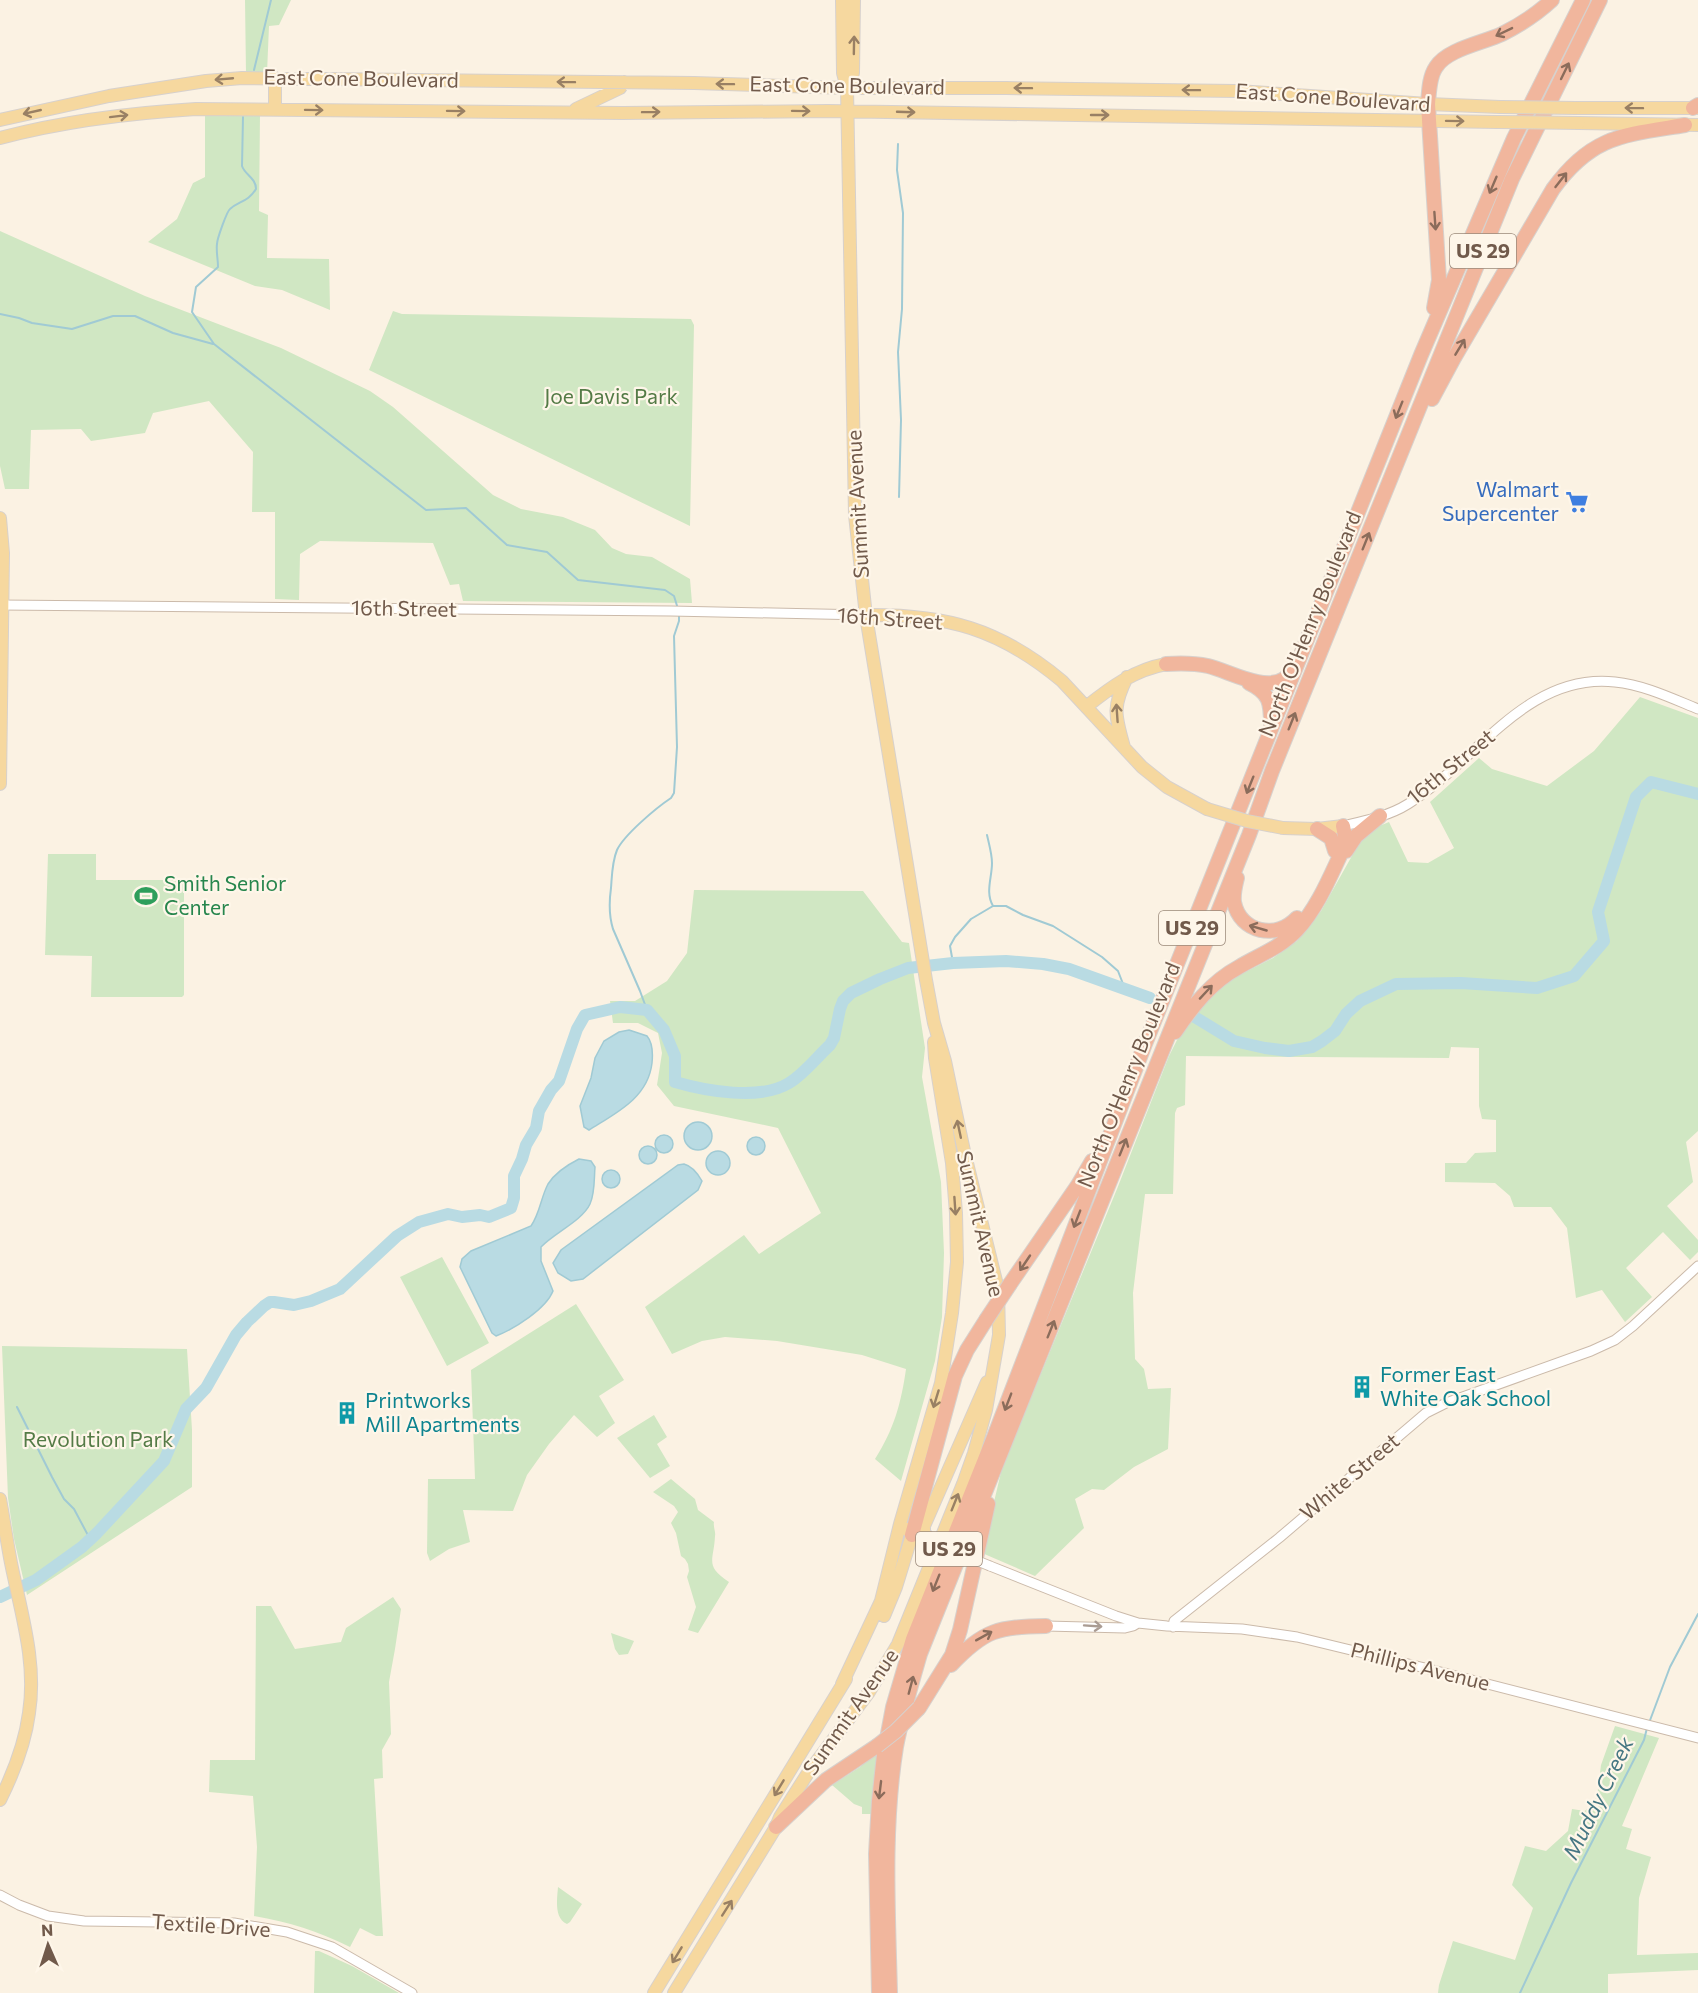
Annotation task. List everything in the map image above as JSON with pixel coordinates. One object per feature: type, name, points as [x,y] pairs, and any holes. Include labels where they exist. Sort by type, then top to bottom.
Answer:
[{"type":"highway","points":[[1421,356],[1437,298],[1439,280],[1428,104],[1435,68],[1445,57],[1502,34],[1532,17],[1552,0]]},
{"type":"highway","name":"North O'Henry Boulevard","points":[[879,1993],[876,1854],[879,1801],[893,1707],[913,1638],[994,1437],[1113,1125],[1421,356],[1514,138],[1583,0]]},
{"type":"highway","name":"North O'Henry Boulevard","points":[[890,1993],[887,1853],[896,1748],[920,1654],[1272,771],[1512,178],[1602,0]]},
{"type":"highway","points":[[1394,472],[1454,358],[1564,175],[1580,158],[1603,143],[1637,133],[1691,125]]},
{"type":"highway","points":[[1166,664],[1193,664],[1261,683],[1274,683],[1285,678],[1298,665]]},
{"type":"highway","points":[[1228,673],[1260,688],[1268,698],[1272,731]]},
{"type":"highway","points":[[1248,835],[1234,891],[1234,904],[1248,925],[1275,932],[1288,927],[1297,919],[1336,856],[1380,816]]},
{"type":"highway","points":[[1159,1055],[1189,1011],[1215,982],[1279,946],[1297,930],[1313,910],[1336,856],[1343,826]]},
{"type":"highway","points":[[1317,829],[1331,838],[1336,856]]},
{"type":"highway","points":[[912,1535],[956,1376],[967,1350],[1078,1185],[1113,1125]]},
{"type":"highway","points":[[776,1827],[826,1780],[896,1731],[919,1708],[941,1675],[952,1655],[960,1630],[998,1461]]},
{"type":"highway","points":[[941,1675],[973,1643],[985,1635],[1005,1628],[1046,1626]]},
{"type":"main road","name":"Summit Avenue","points":[[674,1993],[808,1773],[869,1692],[898,1644],[974,1453],[986,1410],[999,1335],[998,1289],[964,1152],[945,1061],[934,1023],[866,615],[855,515],[847,88],[843,73],[842,0]]},
{"type":"main road","name":"Summit Avenue","points":[[847,88],[853,73],[854,0]]},
{"type":"main road","name":"East Cone Boulevard","points":[[0,120],[120,94],[226,79],[274,78],[624,82],[847,88],[1237,91],[1500,107],[1696,107]]},
{"type":"main road","points":[[274,78],[275,109]]},
{"type":"main road","points":[[566,112],[587,105],[620,88],[624,82]]},
{"type":"main road","name":"East Cone Boulevard","points":[[0,138],[75,122],[136,113],[196,109],[566,112],[847,111],[1691,125]]},
{"type":"main road","points":[[0,518],[3,553],[0,784]]},
{"type":"main road","name":"16th Street","points":[[866,615],[927,617],[967,626],[993,635],[1048,669],[1153,777],[1207,809],[1247,821],[1283,828],[1317,829],[1343,826]]},
{"type":"main road","points":[[1086,707],[1127,677],[1166,664]]},
{"type":"main road","points":[[1126,751],[1118,725],[1116,704],[1127,677]]},
{"type":"main road","name":"Summit Avenue","points":[[842,1684],[881,1601],[900,1524],[941,1383],[952,1313],[957,1262],[956,1213],[952,1163],[935,1058],[934,1023]]},
{"type":"main road","points":[[931,1542],[924,1532],[924,1526],[987,1382],[996,1353]]},
{"type":"main road","name":"Summit Avenue","points":[[654,1993],[882,1621],[896,1587],[912,1535],[907,1526],[923,1461],[923,1445]]},
{"type":"main road","points":[[0,1499],[27,1635],[31,1678],[30,1712],[16,1765],[0,1800]]},
{"type":"main road","points":[[753,1832],[767,1841]]},
{"type":"street","name":"16th Street","points":[[1,605],[866,615]]},
{"type":"street","name":"16th Street","points":[[1343,826],[1380,816],[1407,805],[1440,780],[1509,719],[1542,696],[1559,688],[1587,682],[1613,681],[1638,685],[1698,708]]},
{"type":"street","name":"White Street","points":[[1173,1626],[1174,1621],[1278,1538],[1426,1413],[1446,1403],[1591,1351],[1615,1340],[1698,1266]]},
{"type":"street","name":"Phillips Avenue","points":[[912,1535],[1138,1623],[1242,1629],[1297,1637],[1698,1738]]},
{"type":"street","name":"Phillips Avenue","points":[[1046,1626],[1125,1628],[1138,1623]]},
{"type":"street","name":"Textile Drive","points":[[0,1895],[48,1916],[84,1921],[234,1923],[287,1932],[332,1947],[412,1993]]},
{"type":"green space","points":[[245,0],[291,0],[279,25],[269,26],[267,73],[246,74]]},
{"type":"green space","points":[[205,114],[260,114],[259,211],[268,215],[267,258],[329,259],[330,310],[282,290],[255,286],[148,242],[177,219],[193,183],[205,177]]},
{"type":"green space","points":[[0,231],[145,296],[281,348],[370,391],[393,407],[493,495],[521,509],[563,517],[595,530],[612,548],[626,554],[652,557],[690,579],[692,603],[463,601],[459,584],[450,585],[433,543],[320,541],[300,554],[299,600],[275,599],[275,512],[252,512],[253,452],[209,401],[153,413],[145,433],[91,441],[81,429],[31,430],[29,489],[5,489],[0,466]]},
{"type":"green space","name":"Joe Davis Park","points":[[393,311],[402,314],[691,319],[694,325],[690,526],[369,370]]},
{"type":"green space","points":[[1640,697],[1698,718],[1698,1131],[1686,1142],[1693,1182],[1667,1206],[1698,1240],[1698,1252],[1690,1260],[1663,1232],[1626,1268],[1652,1297],[1625,1322],[1602,1290],[1576,1298],[1567,1228],[1551,1207],[1514,1207],[1510,1196],[1495,1183],[1445,1182],[1445,1163],[1466,1163],[1475,1153],[1496,1152],[1496,1120],[1482,1119],[1479,1106],[1479,1048],[1451,1047],[1449,1058],[1186,1056],[1185,1105],[1177,1108],[1175,1113],[1173,1194],[1145,1194],[1133,1293],[1135,1359],[1144,1369],[1148,1389],[1171,1388],[1168,1449],[1134,1467],[1104,1490],[1092,1489],[1075,1499],[1084,1528],[1035,1576],[982,1553],[1002,1468],[1169,1056],[1184,1026],[1223,983],[1273,958],[1297,941],[1321,911],[1362,838],[1372,829],[1389,822],[1408,862],[1428,863],[1454,848],[1430,802],[1479,758],[1492,769],[1547,786],[1594,751]]},
{"type":"green space","points":[[48,854],[96,854],[96,880],[184,880],[184,995],[182,997],[91,997],[92,956],[45,955]]},
{"type":"green space","points":[[694,890],[863,891],[902,942],[909,943],[925,1048],[922,1077],[941,1182],[944,1253],[942,1317],[935,1361],[901,1481],[875,1459],[896,1416],[906,1369],[862,1355],[777,1341],[725,1337],[702,1341],[672,1354],[645,1307],[744,1235],[759,1254],[821,1213],[778,1128],[674,1106],[657,1085],[662,1053],[658,1033],[638,1023],[613,1023],[610,1001],[635,1001],[667,981],[687,953]]},
{"type":"green space","points":[[442,1257],[489,1343],[447,1366],[400,1277]]},
{"type":"green space","points":[[576,1304],[624,1380],[599,1396],[615,1423],[597,1437],[574,1415],[527,1475],[513,1511],[463,1510],[470,1542],[449,1549],[430,1561],[427,1553],[428,1479],[475,1479],[471,1370]]},
{"type":"green space","name":"Revolution Park","points":[[2,1346],[187,1349],[192,1430],[192,1487],[27,1595],[14,1539],[8,1498]]},
{"type":"green space","points":[[654,1415],[667,1437],[657,1444],[670,1466],[650,1478],[617,1438]]},
{"type":"green space","points":[[671,1479],[695,1499],[698,1510],[714,1522],[713,1567],[729,1582],[698,1633],[688,1630],[696,1607],[687,1577],[688,1564],[681,1556],[676,1533],[671,1523],[678,1512],[674,1506],[653,1492]]},
{"type":"green space","points":[[393,1597],[401,1609],[389,1682],[391,1734],[382,1750],[383,1778],[374,1779],[383,1936],[376,1936],[360,1928],[350,1947],[303,1928],[254,1916],[257,1847],[253,1796],[209,1792],[210,1760],[255,1760],[256,1606],[271,1606],[295,1649],[341,1642],[346,1628]]},
{"type":"green space","points":[[611,1633],[634,1641],[628,1654],[619,1655]]},
{"type":"green space","points":[[1615,1726],[1659,1738],[1622,1826],[1632,1829],[1626,1849],[1651,1857],[1639,1898],[1637,1955],[1698,1953],[1698,1970],[1608,1974],[1608,1993],[1438,1993],[1453,1941],[1515,1960],[1533,1908],[1512,1885],[1525,1846],[1546,1851],[1568,1831],[1572,1809],[1585,1811],[1597,1797],[1601,1765]]},
{"type":"green space","points":[[880,1749],[873,1814],[862,1814],[862,1807],[854,1804],[832,1785],[860,1767]]},
{"type":"green space","points":[[558,1887],[582,1904],[567,1924],[558,1913]]},
{"type":"green space","points":[[315,1951],[352,1966],[399,1993],[314,1993]]},
{"type":"water","points":[[629,1030],[647,1036],[650,1042],[652,1063],[649,1075],[644,1086],[629,1103],[589,1130],[584,1127],[580,1106],[591,1078],[595,1058],[604,1041],[619,1032]]},
{"type":"water","points":[[698,1122],[708,1126],[712,1136],[708,1146],[698,1150],[688,1146],[684,1136],[688,1126]]},
{"type":"water","points":[[664,1135],[670,1138],[673,1144],[670,1150],[664,1153],[658,1150],[655,1144],[658,1138]]},
{"type":"water","points":[[756,1137],[762,1140],[765,1146],[762,1152],[756,1155],[750,1152],[747,1146],[750,1140]]},
{"type":"water","points":[[648,1146],[654,1149],[657,1155],[654,1161],[648,1164],[642,1161],[639,1155],[642,1149]]},
{"type":"water","points":[[718,1151],[727,1154],[730,1163],[727,1172],[718,1175],[709,1172],[706,1163],[709,1154]]},
{"type":"water","points":[[579,1159],[591,1161],[595,1167],[593,1195],[590,1204],[581,1216],[541,1247],[541,1261],[553,1291],[537,1311],[512,1329],[496,1336],[492,1333],[460,1267],[462,1259],[471,1251],[531,1226],[548,1184],[562,1170]]},
{"type":"water","points":[[684,1164],[690,1167],[702,1181],[698,1190],[583,1279],[571,1281],[558,1273],[553,1263],[561,1250],[678,1165]]},
{"type":"water","points":[[611,1170],[617,1173],[620,1179],[617,1185],[611,1188],[605,1185],[602,1179],[605,1173]]},
{"type":"waterway","points":[[254,70],[271,0]]},
{"type":"waterway","points":[[243,117],[242,166],[256,185],[256,189],[247,199],[233,206],[229,211],[217,241],[218,267],[196,287],[192,312],[214,344],[426,510],[466,508],[507,545],[547,552],[578,580],[665,590],[674,596],[678,609]]},
{"type":"waterway","points":[[898,144],[897,170],[903,213],[902,309],[898,352],[901,420],[899,497]]},
{"type":"waterway","points":[[0,314],[32,323],[72,329],[113,316],[135,316],[173,333],[213,344]]},
{"type":"waterway","points":[[647,1010],[613,929],[610,914],[612,869],[617,850],[626,837],[674,793],[677,747],[674,636],[679,614]]},
{"type":"waterway","points":[[1193,1016],[1234,1041],[1289,1051],[1312,1047],[1322,1041],[1335,1031],[1346,1014],[1360,1001],[1396,984],[1461,983],[1537,988],[1574,976],[1604,941],[1598,912],[1636,797],[1651,782],[1698,794]]},
{"type":"waterway","points":[[987,835],[992,860],[989,890],[993,906]]},
{"type":"waterway","points":[[953,963],[950,946],[971,919],[993,906],[1006,906],[1053,926],[1102,957],[1118,971],[1125,989]]},
{"type":"waterway","points":[[0,1597],[36,1580],[82,1547],[164,1461],[186,1409],[206,1388],[236,1335],[264,1306],[270,1302],[294,1305],[311,1301],[340,1289],[397,1236],[419,1222],[448,1214],[462,1217],[480,1215],[489,1217],[511,1208],[514,1198],[514,1176],[526,1145],[536,1128],[539,1111],[559,1081],[577,1029],[585,1015],[620,1007],[647,1010],[664,1030],[675,1056],[675,1082],[717,1091],[748,1093],[777,1088],[795,1079],[830,1045],[834,1038],[843,1001],[851,993],[908,968],[1006,961],[1043,964],[1069,969],[1150,998]]},
{"type":"waterway","points":[[17,1407],[64,1499],[74,1509],[90,1539]]},
{"type":"waterway","name":"Muddy Creek","points":[[1649,1723],[1670,1667],[1698,1614]]},
{"type":"waterway","name":"Muddy Creek","points":[[1520,1993],[1571,1883],[1644,1740],[1647,1728]]},
{"type":"place","name":"Walmart Supercenter","points":[[1577,502]]},
{"type":"place","name":"Smith Senior Center","points":[[146,896]]},
{"type":"place","name":"Former East White Oak School","points":[[1362,1387]]},
{"type":"place","name":"Printworks Mill Apartments","points":[[347,1413]]}]
